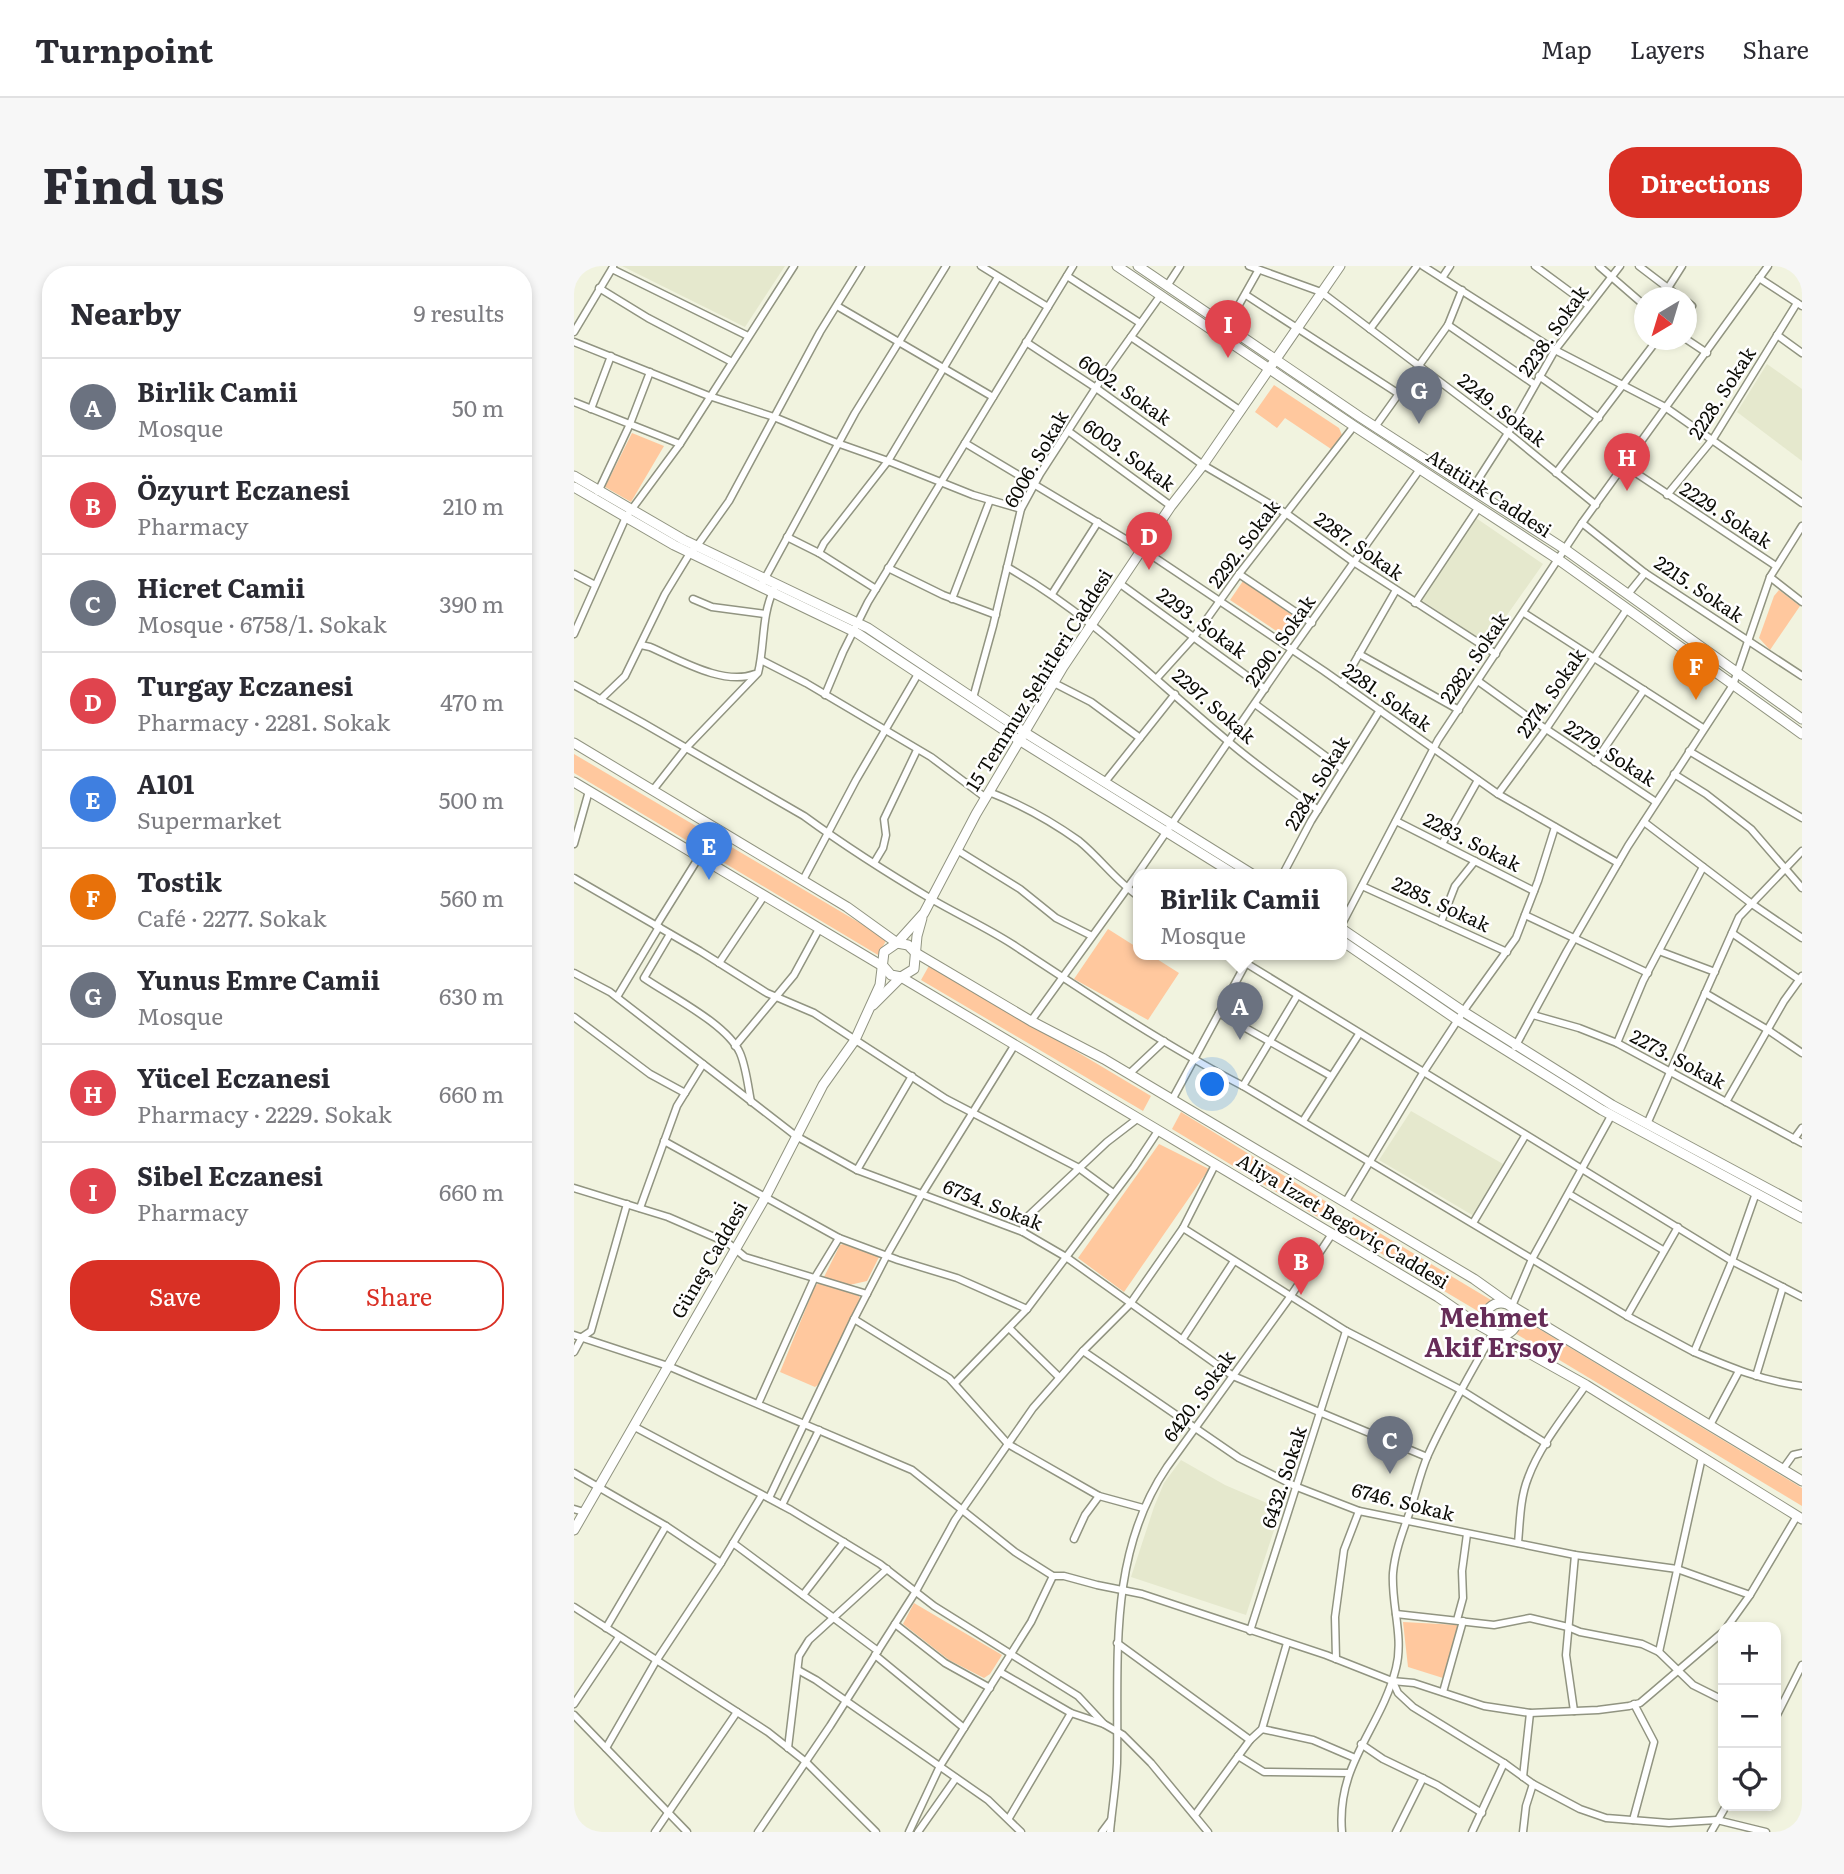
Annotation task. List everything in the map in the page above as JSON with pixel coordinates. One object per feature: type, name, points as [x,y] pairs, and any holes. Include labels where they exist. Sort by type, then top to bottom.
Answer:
[{"type":"main road","name":"Atatürk Caddesi","points":[[1117,266],[1559,560],[1802,734]]},
{"type":"main road","name":"Atatürk Caddesi","points":[[1138,266],[1375,427],[1566,550],[1802,719]]},
{"type":"main road","name":"15 Temmuz Şehitleri Caddesi","points":[[924,913],[987,795],[1054,683],[1171,506],[1277,360],[1340,266]]},
{"type":"main road","points":[[574,476],[597,495],[629,514],[693,549],[854,627],[973,698],[1022,736],[1105,782],[1227,869]]},
{"type":"main road","points":[[574,487],[597,495]]},
{"type":"main road","points":[[854,627],[918,674],[1169,828],[1243,869]]},
{"type":"main road","points":[[574,743],[847,907],[897,943],[908,945],[916,953]]},
{"type":"main road","points":[[574,782],[884,967],[891,975],[901,977]]},
{"type":"main road","points":[[872,1007],[884,967],[884,952],[897,943],[924,913]]},
{"type":"main road","points":[[872,1007],[901,977],[914,969],[924,913]]},
{"type":"main road","points":[[1347,931],[1461,1017]]},
{"type":"main road","points":[[1347,944],[1514,1049],[1802,1207]]},
{"type":"main road","name":"Aliya İzzet Begoviç Caddesi","points":[[916,953],[1031,1021],[1129,1074],[1474,1279],[1511,1306],[1802,1481]]},
{"type":"main road","name":"Aliya İzzet Begoviç Caddesi","points":[[901,977],[1438,1297],[1493,1333],[1586,1385],[1799,1517]]},
{"type":"main road","name":"Güneş Caddesi","points":[[574,1530],[736,1249],[823,1085],[855,1040],[872,1007]]},
{"type":"main road","points":[[1514,1049],[1611,1116],[1802,1218]]},
{"type":"main road","points":[[1501,1302],[1511,1306],[1517,1315],[1517,1325],[1504,1335],[1493,1333],[1486,1325],[1487,1309],[1501,1302]]},
{"type":"street","points":[[574,634],[629,514],[680,444],[793,266]]},
{"type":"street","points":[[600,699],[625,677],[664,594],[729,501],[836,306],[861,266]]},
{"type":"street","points":[[763,583],[837,443],[946,266]]},
{"type":"street","points":[[981,266],[1048,307]]},
{"type":"street","points":[[825,695],[854,627],[888,568],[1073,266]]},
{"type":"street","points":[[1167,286],[1180,266]]},
{"type":"street","name":"2249. Sokak","points":[[1249,266],[1321,292],[1508,433],[1596,505]]},
{"type":"street","points":[[1370,329],[1417,266]]},
{"type":"street","points":[[1423,266],[1555,350],[1665,407],[1802,503]]},
{"type":"street","points":[[1442,278],[1450,266]]},
{"type":"street","points":[[1535,266],[1588,305]]},
{"type":"street","points":[[1600,266],[1634,296]]},
{"type":"street","name":"2238. Sokak","points":[[1472,489],[1508,433],[1555,350],[1619,266]]},
{"type":"street","points":[[1639,266],[1667,287]]},
{"type":"street","points":[[1669,287],[1682,266]]},
{"type":"street","name":"2282. Sokak","points":[[1347,917],[1434,749],[1459,710],[1582,523],[1768,266]]},
{"type":"street","points":[[574,332],[613,267],[748,336]]},
{"type":"street","points":[[1227,326],[1258,271]]},
{"type":"street","points":[[1067,276],[1140,323]]},
{"type":"street","points":[[819,553],[838,524],[888,461],[998,278]]},
{"type":"street","points":[[1759,278],[1799,305]]},
{"type":"street","points":[[599,288],[732,362]]},
{"type":"street","points":[[1375,427],[1448,325],[1462,290]]},
{"type":"street","points":[[1246,295],[1399,394]]},
{"type":"street","name":"6006. Sokak","points":[[973,698],[1021,509],[1096,388],[1160,296]]},
{"type":"street","name":"2228. Sokak","points":[[1667,495],[1713,439],[1777,335],[1799,305]]},
{"type":"street","points":[[836,306],[993,397]]},
{"type":"street","points":[[1448,325],[1534,384]]},
{"type":"street","points":[[1777,335],[1802,353]]},
{"type":"street","points":[[1130,337],[1241,411]]},
{"type":"street","points":[[574,342],[709,396],[774,417],[941,482],[1021,509]]},
{"type":"street","name":"6002. Sokak","points":[[1026,342],[1096,388],[1203,465]]},
{"type":"street","points":[[1697,346],[1707,353]]},
{"type":"street","points":[[1556,472],[1650,350]]},
{"type":"street","points":[[591,409],[611,356]]},
{"type":"street","points":[[597,495],[630,424],[650,372]]},
{"type":"street","points":[[1539,376],[1599,418]]},
{"type":"street","points":[[574,402],[680,444]]},
{"type":"street","name":"2292. Sokak","points":[[1157,678],[1194,637],[1239,573],[1354,426]]},
{"type":"street","name":"6003. Sokak","points":[[1068,431],[1171,506]]},
{"type":"street","name":"2281. Sokak","points":[[965,443],[1142,549],[1380,710],[1498,794],[1618,863]]},
{"type":"street","name":"2287. Sokak","points":[[1203,465],[1287,514],[1355,563],[1496,654]]},
{"type":"street","name":"2229. Sokak","points":[[1624,465],[1776,566]]},
{"type":"street","name":"2290. Sokak","points":[[1140,869],[1420,469]]},
{"type":"street","points":[[952,598],[990,500]]},
{"type":"street","points":[[1415,603],[1479,507]]},
{"type":"street","points":[[1052,594],[1098,522]]},
{"type":"street","name":"2215. Sokak","points":[[1582,523],[1645,573],[1801,674]]},
{"type":"street","points":[[1514,1049],[1618,863],[1733,685],[1770,577],[1802,526]]},
{"type":"street","points":[[787,537],[819,553],[876,589]]},
{"type":"street","name":"2297. Sokak","points":[[1007,567],[1093,623],[1229,742],[1318,810]]},
{"type":"street","points":[[888,568],[996,615]]},
{"type":"street","points":[[1239,573],[1312,623]]},
{"type":"street","points":[[1628,594],[1645,573]]},
{"type":"street","points":[[574,574],[595,585]]},
{"type":"street","points":[[1770,577],[1802,602]]},
{"type":"street","name":"2293. Sokak","points":[[1119,583],[1265,688]]},
{"type":"street","points":[[653,790],[686,748],[758,673],[765,614],[774,589]]},
{"type":"street","points":[[1342,684],[1396,590]]},
{"type":"street","points":[[693,599],[712,607],[765,614]]},
{"type":"street","name":"2274. Sokak","points":[[1498,794],[1546,729],[1627,609]]},
{"type":"street","points":[[1524,613],[1703,728]]},
{"type":"street","points":[[641,645],[720,675],[749,676],[758,673]]},
{"type":"street","points":[[1359,654],[1459,710]]},
{"type":"street","points":[[761,660],[825,695],[987,795],[1016,802],[1079,841],[1133,892]]},
{"type":"street","points":[[803,880],[918,674]]},
{"type":"street","name":"2279. Sokak","points":[[1478,681],[1656,802]]},
{"type":"street","points":[[1054,683],[1091,702],[1140,738]]},
{"type":"street","points":[[574,685],[804,816],[827,834],[932,899],[1010,943],[1062,979],[1194,1060],[1244,1086],[1627,1316],[1694,1352],[1739,1371],[1780,1383],[1802,1386]]},
{"type":"street","points":[[1595,762],[1644,690]]},
{"type":"street","points":[[1105,782],[1175,694]]},
{"type":"street","points":[[1255,704],[1343,769]]},
{"type":"street","name":"2284. Sokak","points":[[1286,869],[1318,810],[1380,710]]},
{"type":"street","points":[[874,863],[883,848],[886,835],[884,819],[917,750]]},
{"type":"street","points":[[1689,751],[1802,818]]},
{"type":"street","points":[[1674,774],[1706,794],[1751,829],[1802,888]]},
{"type":"street","points":[[1442,844],[1478,780]]},
{"type":"street","points":[[574,844],[589,791]]},
{"type":"street","name":"2283. Sokak","points":[[1396,821],[1534,891]]},
{"type":"street","points":[[1644,822],[1752,904],[1802,938]]},
{"type":"street","points":[[1345,1203],[1423,1073],[1516,938],[1555,827]]},
{"type":"street","points":[[957,850],[1020,889],[1056,918],[1092,936]]},
{"type":"street","points":[[1647,1124],[1739,917],[1802,851]]},
{"type":"street","points":[[617,997],[699,858]]},
{"type":"street","points":[[1441,922],[1455,886],[1475,861]]},
{"type":"street","points":[[1617,1043],[1648,973],[1703,867]]},
{"type":"street","points":[[574,878],[776,997],[814,1013],[946,1099],[1079,1168],[1113,1193]]},
{"type":"street","name":"2290. Sokak","points":[[1031,1021],[1133,879]]},
{"type":"street","name":"2285. Sokak","points":[[1362,886],[1507,952]]},
{"type":"street","points":[[719,963],[764,896]]},
{"type":"street","points":[[1525,915],[1648,973]]},
{"type":"street","points":[[735,1046],[794,975],[819,929]]},
{"type":"street","points":[[1726,1102],[1784,1001],[1801,979],[1732,933]]},
{"type":"street","points":[[670,934],[644,978],[673,998],[691,1006],[728,1037],[740,1052],[751,1102]]},
{"type":"street","points":[[1659,951],[1715,972]]},
{"type":"street","points":[[1240,960],[1732,1261],[1802,1297]]},
{"type":"street","points":[[1172,1100],[1248,960]]},
{"type":"street","name":"6754. Sokak","points":[[574,973],[617,997],[796,1136],[857,1170],[1023,1232],[1066,1257],[1233,1376],[1427,1457]]},
{"type":"street","points":[[1705,993],[1802,1053]]},
{"type":"street","points":[[1244,1086],[1297,996]]},
{"type":"street","points":[[1219,1013],[1331,1076]]},
{"type":"street","name":"2273. Sokak","points":[[1533,1014],[1617,1043],[1802,1143]]},
{"type":"street","points":[[574,1017],[650,1074],[685,1093]]},
{"type":"street","points":[[1303,1121],[1359,1034]]},
{"type":"street","points":[[1129,1074],[1164,1041]]},
{"type":"street","points":[[769,1498],[887,1255],[1014,1046]]},
{"type":"street","points":[[640,1208],[677,1106],[702,1064]]},
{"type":"street","points":[[857,1170],[912,1076]]},
{"type":"street","points":[[1511,1306],[1532,1259],[1611,1116]]},
{"type":"street","points":[[1023,1232],[1024,1220],[1107,1142],[1137,1119]]},
{"type":"street","points":[[1794,1139],[1802,1128]]},
{"type":"street","points":[[955,1383],[1027,1309],[1158,1131]]},
{"type":"street","points":[[1473,1223],[1525,1136]]},
{"type":"street","points":[[664,1141],[766,1195],[839,1238],[957,1279],[1027,1309]]},
{"type":"street","points":[[758,1832],[846,1702],[916,1591],[962,1510],[1033,1408],[1083,1351],[1130,1304],[1183,1228],[1215,1165]]},
{"type":"street","points":[[574,1188],[640,1208],[715,1237],[736,1249],[745,1258],[867,1294]]},
{"type":"street","points":[[1694,1352],[1732,1261],[1756,1193]]},
{"type":"street","points":[[1569,1194],[1663,1250]]},
{"type":"street","points":[[574,1352],[582,1337],[591,1331],[627,1204]]},
{"type":"street","points":[[1627,1316],[1678,1227]]},
{"type":"street","points":[[1183,1228],[1346,1331],[1461,1390],[1547,1444]]},
{"type":"street","name":"6420. Sokak","points":[[1110,1832],[1115,1793],[1117,1643],[1121,1589],[1143,1508],[1150,1492],[1332,1234]]},
{"type":"street","points":[[758,1404],[814,1279],[839,1238]]},
{"type":"street","points":[[1182,1340],[1234,1261]]},
{"type":"street","points":[[1756,1376],[1783,1287]]},
{"type":"street","points":[[854,1319],[896,1343],[955,1383],[1008,1444],[1099,1496],[1143,1508]]},
{"type":"street","points":[[1009,1328],[1059,1377]]},
{"type":"street","name":"6432. Sokak","points":[[1250,1631],[1346,1331]]},
{"type":"street","points":[[1342,1832],[1340,1812],[1343,1790],[1355,1758],[1383,1706],[1399,1652],[1393,1572],[1398,1547],[1427,1457],[1493,1333]]},
{"type":"street","points":[[574,1335],[668,1366],[912,1470],[1015,1552],[1053,1576],[1065,1576],[1121,1589],[1336,1659],[1392,1681],[1414,1683],[1484,1706],[1530,1713],[1640,1703],[1718,1636]]},
{"type":"street","name":"6746. Sokak","points":[[1083,1351],[1239,1458],[1297,1487],[1359,1511],[1575,1555],[1676,1569],[1751,1595]]},
{"type":"street","points":[[1710,1425],[1739,1371]]},
{"type":"street","points":[[1518,1543],[1525,1486],[1547,1444],[1586,1385]]},
{"type":"street","points":[[633,1426],[782,1505],[887,1569],[934,1606],[1078,1696],[1104,1724]]},
{"type":"street","points":[[782,1505],[820,1430]]},
{"type":"street","points":[[1783,1469],[1793,1455],[1802,1453]]},
{"type":"street","points":[[1659,1652],[1702,1457]]},
{"type":"street","points":[[574,1473],[666,1526],[721,1563]]},
{"type":"street","points":[[606,1748],[656,1661],[762,1495]]},
{"type":"street","points":[[1074,1539],[1085,1515],[1099,1496]]},
{"type":"street","points":[[574,1508],[584,1512]]},
{"type":"street","points":[[1336,1659],[1335,1617],[1344,1550],[1359,1511]]},
{"type":"street","points":[[1731,1622],[1751,1595],[1799,1517]]},
{"type":"street","points":[[606,1628],[666,1526]]},
{"type":"street","points":[[1443,1692],[1460,1621],[1467,1534]]},
{"type":"street","points":[[803,1595],[844,1542]]},
{"type":"street","points":[[733,1543],[877,1653],[964,1728]]},
{"type":"street","points":[[1574,1711],[1566,1655],[1575,1555]]},
{"type":"street","points":[[789,1748],[800,1656],[809,1640],[832,1617],[887,1569]]},
{"type":"street","points":[[909,1832],[940,1766],[1012,1654],[1053,1576]]},
{"type":"street","points":[[574,1607],[789,1748],[876,1832]]},
{"type":"street","points":[[1396,1614],[1494,1625],[1530,1618],[1569,1626],[1580,1632],[1643,1644],[1659,1652],[1693,1685],[1718,1698]]},
{"type":"street","points":[[895,1623],[945,1663],[990,1688]]},
{"type":"street","points":[[574,1704],[619,1637]]},
{"type":"street","points":[[1117,1643],[1250,1740]]},
{"type":"street","points":[[1195,1815],[1250,1740],[1262,1729],[1287,1643]]},
{"type":"street","points":[[1781,1707],[1802,1665]]},
{"type":"street","points":[[798,1670],[940,1766],[1009,1818],[1021,1832]]},
{"type":"street","points":[[1000,1672],[1070,1713],[1104,1724],[1138,1748],[1208,1832]]},
{"type":"street","points":[[1392,1681],[1398,1693],[1413,1707],[1563,1802],[1606,1818],[1669,1823],[1717,1820],[1766,1832]]},
{"type":"street","points":[[1633,1820],[1654,1742],[1634,1704]]},
{"type":"street","points":[[655,1832],[737,1712]]},
{"type":"street","points":[[1009,1818],[1070,1713]]},
{"type":"street","points":[[1523,1777],[1530,1713]]},
{"type":"street","points":[[574,1715],[687,1832]]},
{"type":"street","points":[[1262,1729],[1313,1740],[1355,1758]]},
{"type":"street","points":[[1362,1744],[1383,1759],[1423,1778],[1482,1813]]},
{"type":"street","points":[[1238,1756],[1264,1772],[1349,1773]]},
{"type":"street","points":[[1472,1832],[1504,1763]]},
{"type":"street","points":[[1396,1832],[1423,1778]]},
{"type":"street","points":[[918,1832],[956,1779]]},
{"type":"street","points":[[1523,1832],[1526,1806],[1533,1784]]},
{"type":"street","points":[[1711,1832],[1723,1811]]},
{"type":"street","points":[[1101,1832],[1111,1819]]},
{"type":"shaded area","points":[[622,266],[785,266],[745,327]]},
{"type":"shaded area","points":[[1767,364],[1802,389],[1802,461],[1737,412]]},
{"type":"shaded area","points":[[1274,385],[1339,428],[1342,435],[1331,449],[1285,418],[1277,428],[1255,412]]},
{"type":"shaded area","points":[[632,433],[664,446],[631,502],[605,487]]},
{"type":"shaded area","points":[[1476,518],[1543,564],[1500,625],[1497,623],[1484,642],[1420,599]]},
{"type":"shaded area","points":[[1243,581],[1302,622],[1290,640],[1230,600]]},
{"type":"shaded area","points":[[1779,590],[1800,606],[1770,650],[1759,638],[1774,596]]},
{"type":"shaded area","points":[[574,754],[887,939],[878,955],[574,773]]},
{"type":"shaded area","points":[[1108,929],[1133,945],[1133,960],[1158,960],[1179,973],[1148,1020],[1074,979]]},
{"type":"shaded area","points":[[930,964],[1151,1096],[1143,1111],[921,980]]},
{"type":"shaded area","points":[[1411,1111],[1503,1164],[1474,1216],[1379,1160]]},
{"type":"shaded area","points":[[1181,1112],[1330,1204],[1321,1219],[1172,1129]]},
{"type":"shaded area","points":[[1159,1144],[1209,1169],[1124,1292],[1078,1258]]},
{"type":"shaded area","points":[[1353,1217],[1491,1300],[1481,1313],[1345,1232]]},
{"type":"shaded area","points":[[840,1245],[879,1257],[867,1281],[845,1286],[824,1277]]},
{"type":"shaded area","points":[[819,1283],[859,1296],[861,1301],[819,1384],[815,1387],[780,1372],[815,1286]]},
{"type":"shaded area","points":[[1516,1315],[1802,1488],[1802,1506],[1508,1329]]},
{"type":"shaded area","points":[[1181,1460],[1225,1485],[1281,1509],[1246,1615],[1131,1577],[1164,1483]]},
{"type":"shaded area","points":[[914,1603],[1002,1655],[990,1674],[984,1678],[949,1660],[903,1624]]},
{"type":"shaded area","points":[[1403,1622],[1458,1625],[1443,1678],[1408,1667]]},
{"type":"place","name":"Sibel Eczanesi","points":[[1228,358]]},
{"type":"place","name":"Yunus Emre Camii","points":[[1419,424]]},
{"type":"place","name":"Yücel Eczanesi","points":[[1627,491]]},
{"type":"place","name":"Turgay Eczanesi","points":[[1149,570]]},
{"type":"place","name":"Tostik","points":[[1696,700]]},
{"type":"place","name":"A101","points":[[709,880]]},
{"type":"place","name":"Birlik Camii","points":[[1240,1040]]},
{"type":"place","name":"Özyurt Eczanesi","points":[[1301,1295]]},
{"type":"place","name":"Hicret Camii","points":[[1390,1474]]},
{"type":"district","name":"Mehmet Akif Ersoy","points":[[1494,1333]]}]
